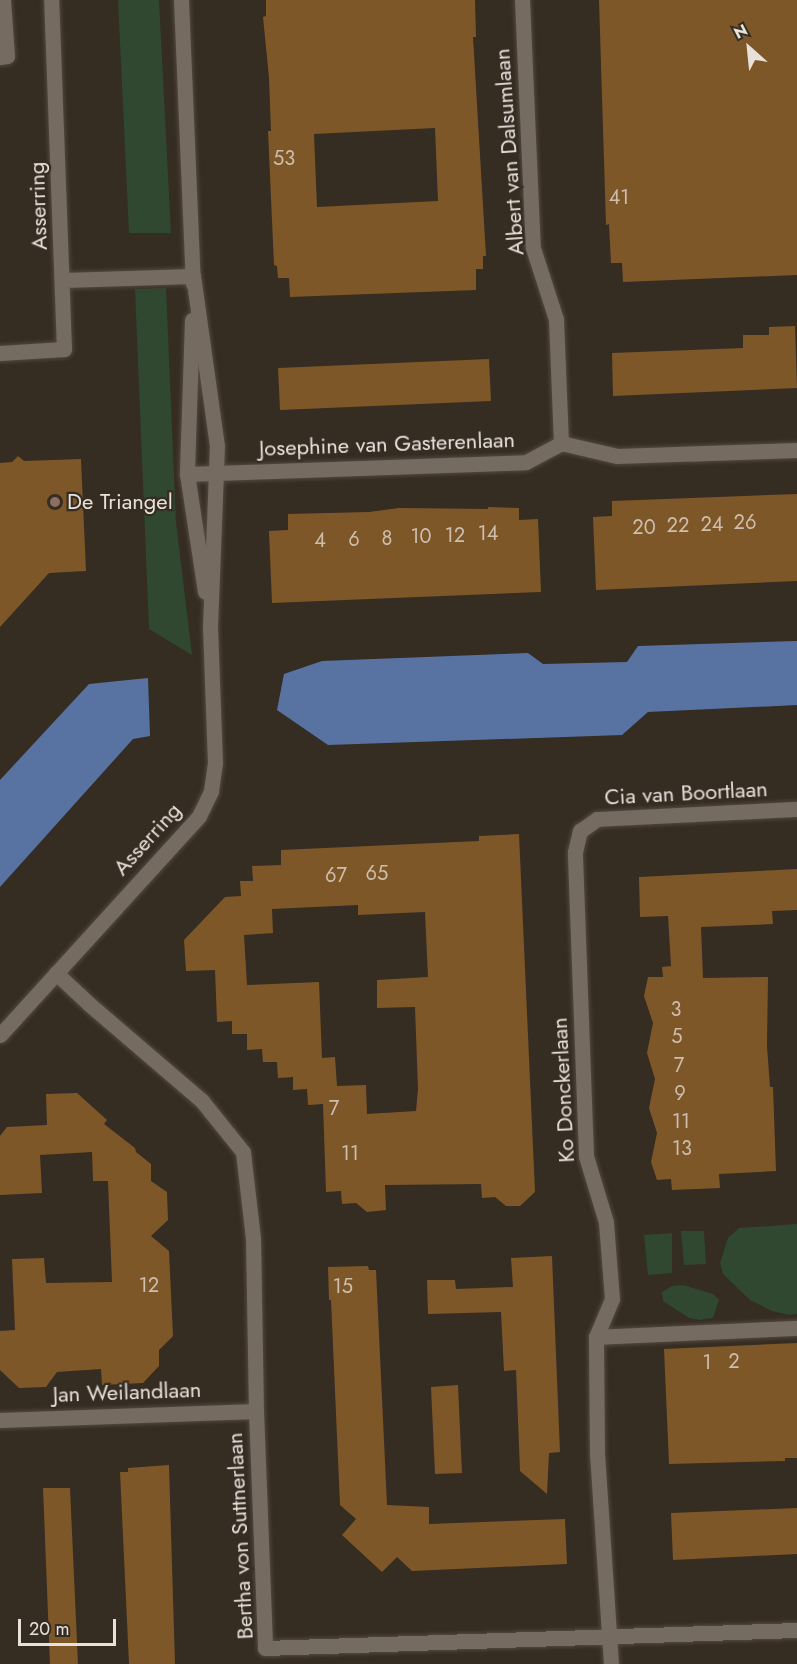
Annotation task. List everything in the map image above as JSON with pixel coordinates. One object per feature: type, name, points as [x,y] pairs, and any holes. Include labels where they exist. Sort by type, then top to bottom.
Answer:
[{"type":"street","points":[[0,57],[7,56],[3,0]]},
{"type":"street","name":"Asserring","points":[[51,0],[63,280],[193,276]]},
{"type":"street","name":"Asserring","points":[[181,0],[193,276],[188,474],[210,627]]},
{"type":"street","name":"Albert van Dalsumlaan","points":[[522,0],[533,248],[556,319],[561,443]]},
{"type":"street","name":"Asserring","points":[[0,1035],[200,816],[211,791],[215,763],[210,627],[217,446],[193,276]]},
{"type":"street","points":[[0,353],[64,349],[63,280]]},
{"type":"street","points":[[561,443],[617,456],[797,450]]},
{"type":"street","name":"Josephine van Gasterenlaan","points":[[188,474],[526,462],[561,443]]},
{"type":"street","name":"Cia van Boortlaan","points":[[580,831],[597,819],[797,809]]},
{"type":"street","name":"Ko Donckerlaan","points":[[580,831],[575,852],[586,1156],[606,1222],[612,1299],[596,1337],[597,1454],[611,1664]]},
{"type":"street","name":"Bertha von Suttnerlaan","points":[[56,973],[202,1101],[243,1152],[254,1238],[256,1411],[266,1648],[797,1630]]},
{"type":"street","points":[[596,1337],[797,1328]]},
{"type":"street","name":"Jan Weilandlaan","points":[[0,1420],[256,1411]]},
{"type":"street","points":[[266,1648],[266,1664]]},
{"type":"green space","points":[[118,0],[159,0],[171,233],[129,233]]},
{"type":"green space","points":[[166,288],[176,522],[192,655],[149,629],[135,289]]},
{"type":"green space","points":[[797,1224],[797,1314],[789,1315],[772,1311],[750,1300],[723,1274],[720,1263],[728,1238],[739,1228]]},
{"type":"green space","points":[[681,1231],[704,1231],[706,1264],[684,1265]]},
{"type":"green space","points":[[672,1233],[672,1273],[648,1275],[644,1235]]},
{"type":"green space","points":[[683,1285],[713,1294],[719,1300],[713,1318],[700,1320],[689,1318],[663,1301],[662,1292],[672,1286]]},
{"type":"water","points":[[797,641],[797,705],[648,712],[622,735],[328,745],[277,710],[284,674],[322,661],[528,653],[543,664],[627,662],[638,646]]},
{"type":"water","points":[[148,678],[150,736],[133,739],[0,887],[0,780],[89,684]]},
{"type":"building","points":[[266,0],[475,0],[476,37],[473,37],[486,256],[483,256],[483,269],[476,269],[476,290],[290,297],[289,278],[278,278],[277,266],[274,265],[268,131],[271,131],[269,78],[263,17],[266,16]],"holes":[[[435,128],[438,201],[317,207],[314,134]]]},
{"type":"building","points":[[599,0],[797,0],[797,275],[623,282],[622,263],[611,263],[609,224],[606,225]]},
{"type":"building","points":[[795,326],[797,388],[613,396],[612,353],[743,348],[743,335],[769,335],[769,327]]},
{"type":"building","points":[[489,359],[491,401],[280,410],[278,368]]},
{"type":"building","points":[[18,456],[24,461],[81,459],[86,571],[49,573],[0,627],[0,463],[12,462]]},
{"type":"building","points":[[797,494],[797,581],[596,590],[593,517],[612,516],[612,501]]},
{"type":"building","points":[[488,507],[519,508],[519,520],[538,519],[541,592],[272,603],[269,531],[288,530],[288,514],[369,512],[399,508],[488,509]]},
{"type":"building","points":[[519,834],[535,1192],[520,1206],[506,1206],[495,1197],[482,1198],[481,1184],[385,1185],[386,1210],[367,1212],[356,1203],[342,1204],[341,1191],[326,1192],[323,1104],[308,1105],[307,1089],[293,1090],[293,1077],[278,1078],[277,1062],[263,1062],[262,1049],[247,1050],[247,1034],[232,1034],[232,1021],[217,1022],[215,970],[186,971],[184,940],[225,897],[241,896],[240,881],[253,881],[252,866],[281,865],[281,850],[479,841],[479,836]],"holes":[[[358,905],[358,915],[425,912],[428,977],[377,980],[377,1008],[415,1007],[418,1089],[416,1111],[367,1114],[366,1085],[337,1086],[335,1057],[322,1058],[319,982],[247,985],[244,935],[273,933],[272,909]]]},
{"type":"building","points":[[797,869],[797,910],[772,911],[773,924],[701,927],[703,978],[768,977],[767,1046],[770,1087],[773,1087],[776,1171],[719,1174],[720,1188],[672,1190],[671,1179],[657,1180],[651,1162],[657,1133],[649,1108],[655,1079],[647,1053],[653,1023],[644,996],[648,977],[663,977],[662,967],[671,966],[668,916],[640,917],[639,877]]},
{"type":"building","points":[[77,1093],[107,1120],[104,1124],[135,1148],[136,1152],[151,1164],[151,1181],[167,1192],[168,1220],[151,1236],[169,1251],[173,1336],[159,1350],[159,1366],[143,1383],[102,1385],[101,1369],[57,1372],[46,1387],[19,1388],[0,1370],[0,1331],[15,1330],[12,1259],[44,1258],[46,1283],[112,1282],[108,1181],[93,1181],[92,1152],[40,1155],[42,1193],[0,1195],[0,1136],[7,1127],[47,1125],[46,1094]]},
{"type":"building","points":[[552,1256],[560,1452],[549,1453],[547,1494],[520,1471],[516,1370],[504,1371],[501,1312],[428,1314],[427,1280],[455,1280],[456,1289],[513,1287],[511,1258]]},
{"type":"building","points":[[368,1266],[369,1270],[376,1270],[387,1505],[429,1507],[429,1524],[565,1519],[567,1564],[412,1571],[397,1557],[382,1572],[342,1535],[356,1519],[340,1505],[328,1267]]},
{"type":"building","points":[[797,1343],[797,1458],[785,1458],[785,1461],[669,1464],[664,1349]]},
{"type":"building","points":[[458,1385],[462,1473],[435,1474],[431,1387]]},
{"type":"building","points":[[169,1465],[175,1664],[129,1664],[120,1472],[128,1472],[128,1468]]},
{"type":"building","points":[[43,1488],[70,1488],[78,1664],[50,1664]]},
{"type":"building","points":[[797,1508],[797,1554],[673,1560],[671,1513]]},
{"type":"place","name":"De Triangel","points":[[55,502]]}]
